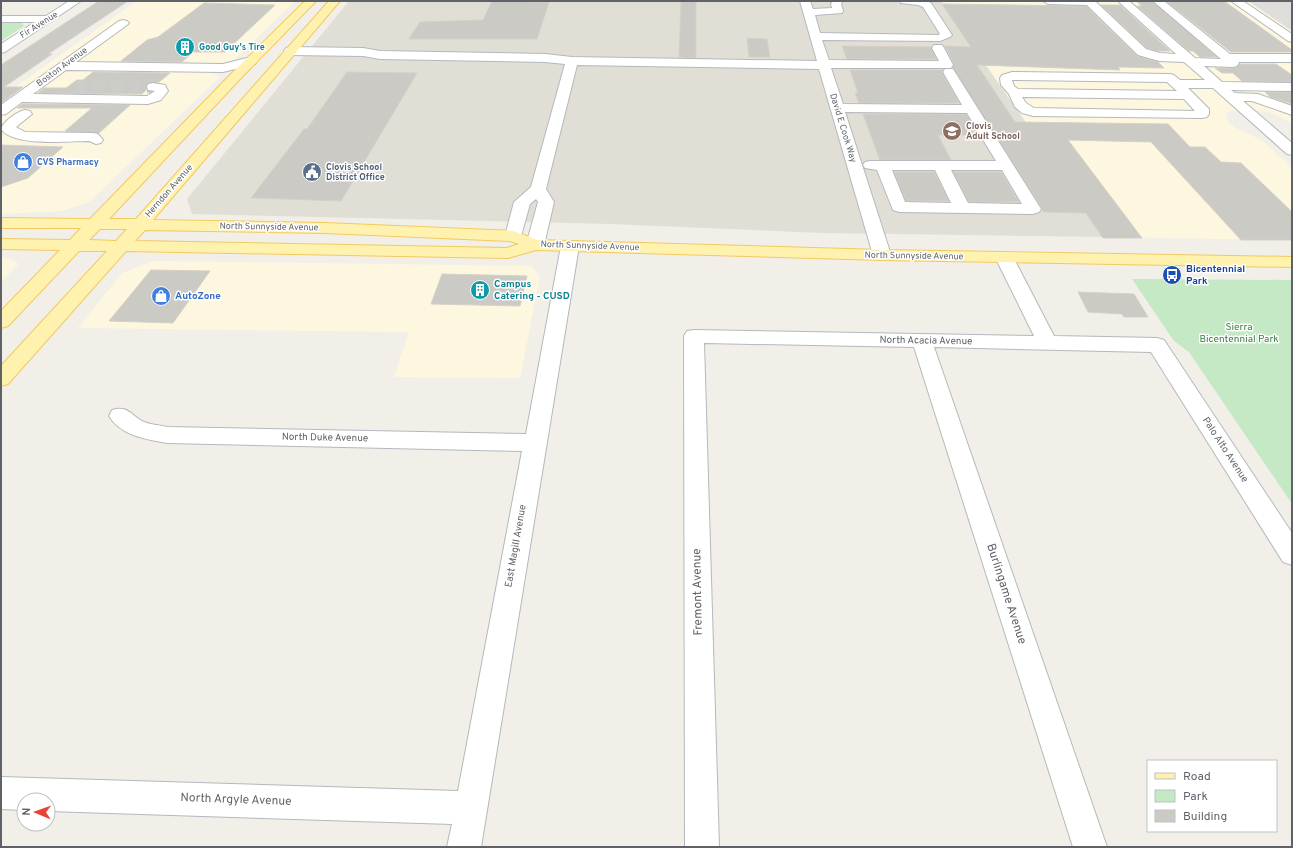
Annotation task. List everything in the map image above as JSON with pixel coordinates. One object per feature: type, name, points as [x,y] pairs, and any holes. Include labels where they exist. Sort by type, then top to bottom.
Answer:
[{"type":"main road","points":[[1,322],[236,76],[311,1]]},
{"type":"main road","name":"Herndon Avenue","points":[[1,379],[140,225],[287,55],[327,6],[335,1]]},
{"type":"main road","name":"North Sunnyside Avenue","points":[[1,223],[325,228],[513,236],[535,245]]},
{"type":"main road","points":[[346,250],[351,245],[369,240],[414,242],[458,234]]},
{"type":"main road","name":"North Sunnyside Avenue","points":[[1,244],[508,253],[535,245],[882,255],[1292,262]]},
{"type":"street","name":"Fir Avenue","points":[[1,49],[76,1]]},
{"type":"street","points":[[806,7],[838,11],[836,4],[838,1]]},
{"type":"street","points":[[815,36],[940,38],[946,35],[927,5],[920,2],[905,1]]},
{"type":"street","points":[[1048,1],[1091,1],[1142,52],[1159,57],[1189,60],[1292,58]]},
{"type":"street","points":[[1123,1],[1292,151]]},
{"type":"street","points":[[1158,1],[1244,72]]},
{"type":"street","points":[[1236,1],[1292,39]]},
{"type":"street","name":"David E Cook Way","points":[[806,7],[882,255]]},
{"type":"street","points":[[1,18],[48,19]]},
{"type":"street","name":"Boston Avenue","points":[[1,112],[123,23]]},
{"type":"street","points":[[287,55],[359,59],[380,55],[545,58],[572,61],[947,65],[938,48]]},
{"type":"street","points":[[513,236],[522,202],[538,189],[572,61]]},
{"type":"street","points":[[65,66],[223,68],[251,62]]},
{"type":"street","points":[[223,68],[236,76]]},
{"type":"street","points":[[883,165],[899,207],[1033,209],[949,72]]},
{"type":"street","points":[[89,76],[158,79],[178,76],[162,76]]},
{"type":"street","points":[[1016,93],[1015,96],[1017,101],[1026,110],[1033,112],[1202,114],[1202,109],[1188,95],[1177,84],[1170,78],[1012,76],[1006,78],[1005,82],[1012,91],[1016,93],[1188,95]]},
{"type":"street","points":[[1177,84],[1292,87]]},
{"type":"street","points":[[20,98],[148,100],[156,97],[162,91],[160,88],[153,88]]},
{"type":"street","points":[[1231,96],[1253,97],[1292,111]]},
{"type":"street","points":[[837,108],[972,109]]},
{"type":"street","points":[[1,141],[87,143],[96,140],[93,137],[22,136],[8,129],[9,126],[25,114]]},
{"type":"street","points":[[1272,133],[1292,134]]},
{"type":"street","points":[[855,165],[1007,166]]},
{"type":"street","points":[[941,166],[962,208]]},
{"type":"street","points":[[535,245],[546,202],[538,189]]},
{"type":"street","name":"East Magill Avenue","points":[[464,847],[534,443],[570,246]]},
{"type":"street","points":[[1004,257],[1048,344]]},
{"type":"street","name":"North Acacia Avenue","points":[[694,336],[1158,345]]},
{"type":"street","name":"Fremont Avenue","points":[[694,336],[702,847]]},
{"type":"street","name":"Burlingame Avenue","points":[[922,341],[1090,847]]},
{"type":"street","name":"Palo Alto Avenue","points":[[1158,345],[1292,554]]},
{"type":"street","name":"North Duke Avenue","points":[[120,416],[138,429],[167,435],[534,443]]},
{"type":"street","name":"North Argyle Avenue","points":[[1,793],[470,808]]},
{"type":"shaded area","points":[[137,1],[295,1],[235,59],[225,63],[214,74],[220,77],[89,202],[62,211],[1,214],[1,97]]},
{"type":"shaded area","points":[[349,1],[941,1],[1106,237],[823,233],[611,224],[192,214],[187,199]]},
{"type":"shaded area","points":[[941,1],[1248,1],[1292,31],[1292,123],[1272,113],[1251,109],[1230,111],[1226,117],[1229,123],[1236,128],[1263,141],[1292,168],[1292,240],[1106,237]]},
{"type":"shaded area","points":[[1248,1],[1292,1],[1292,31]]},
{"type":"shaded area","points":[[1,258],[11,259],[19,264],[1,282]]},
{"type":"shaded area","points":[[153,261],[531,266],[540,276],[520,378],[394,377],[409,332],[78,328],[122,273]]},
{"type":"green space","points":[[1,23],[22,23],[24,26],[1,41]]},
{"type":"green space","name":"Sierra Bicentennial Park","points":[[1132,279],[1292,280],[1292,504],[1189,352],[1174,341]]},
{"type":"building","points":[[99,1],[128,1],[48,54],[52,54],[4,87],[23,87],[1,103],[1,65]]},
{"type":"building","points":[[492,1],[549,2],[537,39],[409,39],[420,22],[483,20]]},
{"type":"building","points":[[681,1],[696,1],[696,58],[679,57]]},
{"type":"building","points":[[1136,1],[1152,1],[1217,57],[1200,57],[1193,51],[1189,51],[1137,6],[1142,6]]},
{"type":"building","points":[[1166,1],[1224,1],[1292,50],[1292,52],[1231,52]]},
{"type":"building","points":[[204,3],[275,5],[225,52],[193,52],[182,62],[121,61],[147,40],[158,37]]},
{"type":"building","points":[[942,4],[1086,6],[1137,56],[1158,62],[1164,68],[1118,67],[1120,70],[977,65],[1015,122],[1168,124],[1190,147],[1205,147],[1221,162],[1241,163],[1292,212],[1292,240],[1241,240],[1151,142],[1068,140],[1142,238],[1103,238],[1086,213],[1043,212],[1042,208],[953,68],[954,64],[945,46],[971,47]]},
{"type":"building","points":[[1101,5],[1120,5],[1170,51],[1157,51],[1147,48]]},
{"type":"building","points":[[747,38],[767,39],[770,57],[749,57]]},
{"type":"building","points":[[842,46],[931,47],[936,59],[847,59]]},
{"type":"building","points":[[1240,64],[1276,64],[1292,75],[1292,82],[1242,81],[1233,73],[1222,73],[1215,68],[1233,68]]},
{"type":"building","points":[[850,70],[943,70],[942,73],[959,103],[859,103],[855,93],[858,93]]},
{"type":"building","points":[[93,72],[170,73],[159,82],[148,83],[146,90],[142,94],[38,93],[44,88],[66,88],[77,80],[83,80]]},
{"type":"building","points":[[347,72],[417,73],[341,201],[251,198],[304,129],[307,129]]},
{"type":"building","points":[[1265,92],[1292,92],[1292,104],[1270,97]]},
{"type":"building","points":[[22,104],[130,105],[99,133],[65,131],[92,108],[17,108]]},
{"type":"building","points":[[863,114],[966,114],[979,135],[938,135],[951,160],[880,160]]},
{"type":"building","name":"CVS Pharmacy","points":[[1,145],[63,147],[28,178],[1,187]]},
{"type":"building","points":[[894,172],[934,172],[949,201],[906,201]]},
{"type":"building","points":[[953,172],[1001,172],[1019,202],[969,202]]},
{"type":"building","name":"AutoZone","points":[[151,270],[210,271],[173,323],[109,321]]},
{"type":"building","name":"Campus Catering - CUSD","points":[[442,274],[527,276],[520,306],[431,304]]},
{"type":"building","points":[[1078,292],[1134,294],[1148,317],[1124,317],[1122,314],[1088,312]]},
{"type":"tunnel","points":[[75,87],[153,87]]},
{"type":"place","name":"Good Guy's Tire","points":[[185,47]]},
{"type":"place","name":"Clovis Adult School","points":[[952,131]]},
{"type":"place","name":"CVS Pharmacy","points":[[23,162]]},
{"type":"place","name":"Clovis School District Office","points":[[312,172]]},
{"type":"place","name":"Bicentennial Park","points":[[1172,275]]},
{"type":"place","name":"Campus Catering - CUSD","points":[[480,290]]},
{"type":"place","name":"AutoZone","points":[[161,296]]}]
